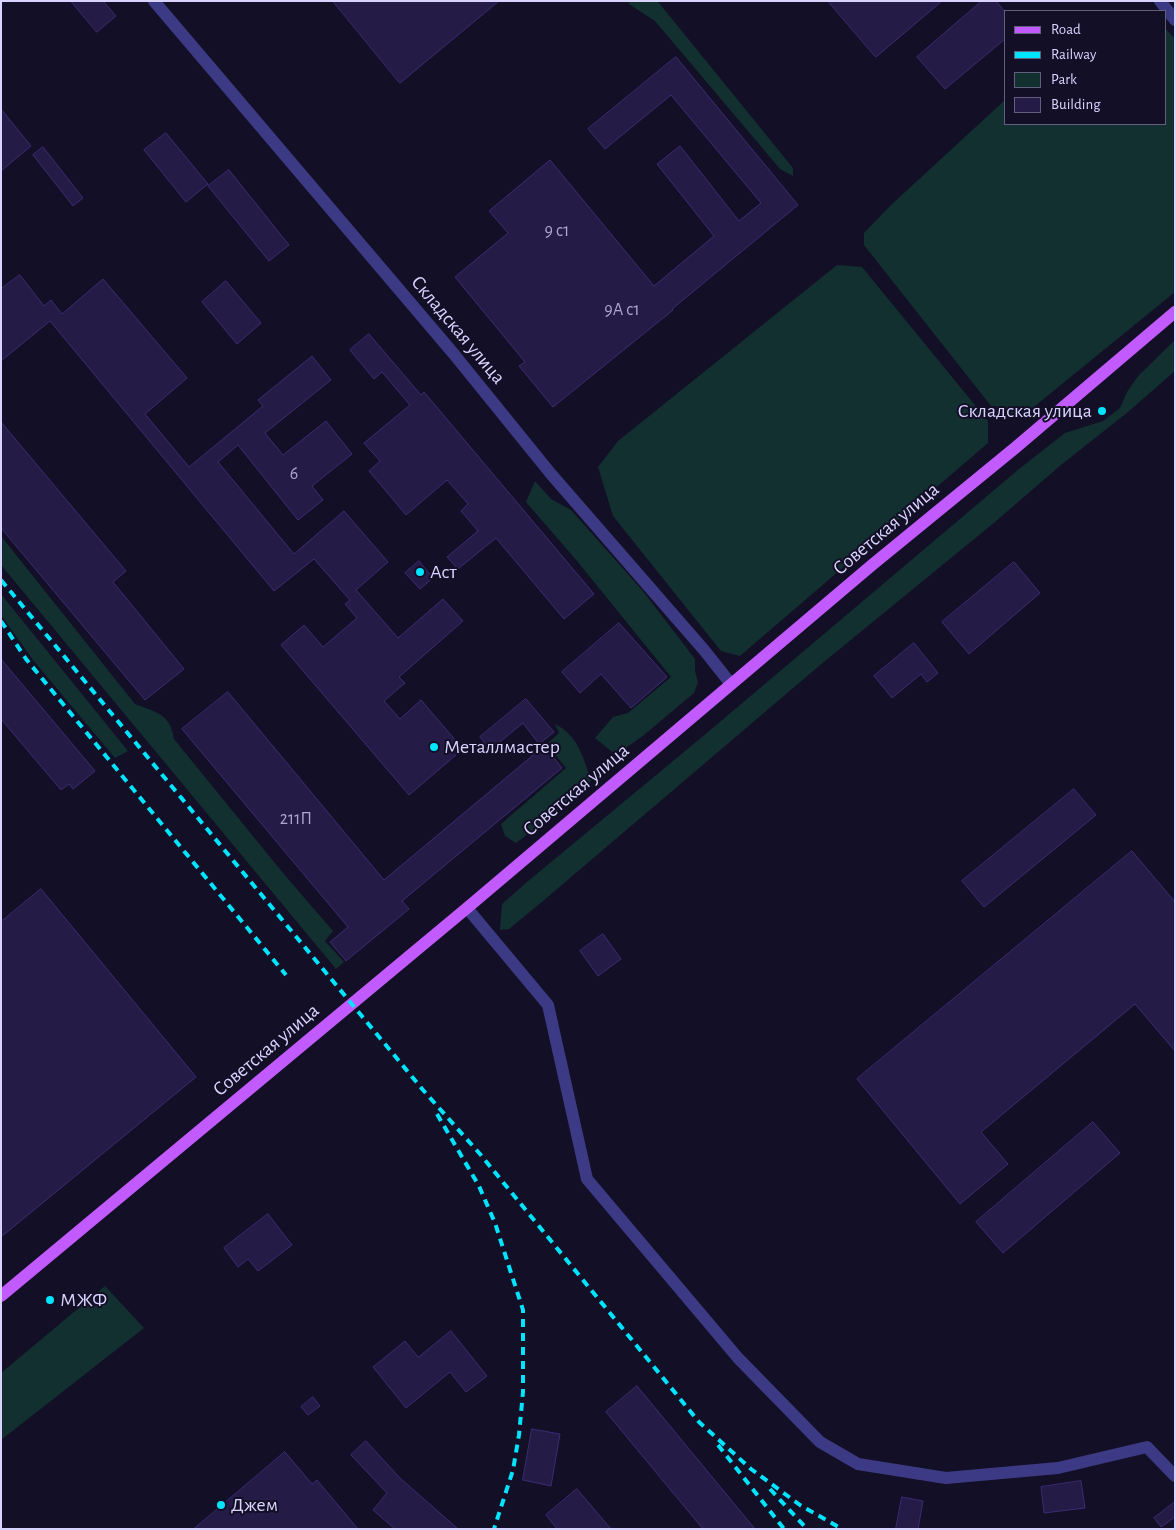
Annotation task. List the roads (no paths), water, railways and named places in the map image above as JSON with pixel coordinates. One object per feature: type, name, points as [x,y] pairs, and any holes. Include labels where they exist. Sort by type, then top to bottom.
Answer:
[{"type":"main road","name":"Советская улица","points":[[1,1296],[467,908],[872,565],[1015,448],[1175,312]]},
{"type":"street","name":"Складская улица","points":[[154,1],[453,353],[551,474],[731,684]]},
{"type":"street","points":[[1160,1],[1175,20]]},
{"type":"street","points":[[467,908],[548,1005],[587,1179],[738,1358],[820,1442],[858,1464],[946,1478],[1058,1468],[1147,1447],[1175,1476]]},
{"type":"railway","points":[[1,580],[423,1090],[480,1154],[699,1422],[751,1469],[800,1505],[842,1529]]},
{"type":"railway","points":[[1,621],[26,659],[286,975]]},
{"type":"railway","points":[[437,1114],[479,1186],[495,1223],[523,1310],[523,1392],[519,1435],[513,1470],[494,1529]]},
{"type":"railway","points":[[718,1445],[784,1529]]},
{"type":"railway","points":[[770,1489],[807,1529]]},
{"type":"place","name":"Складская улица","points":[[1102,411]]},
{"type":"place","name":"Аст","points":[[420,572]]},
{"type":"place","name":"Металлмастер","points":[[434,747]]},
{"type":"place","name":"МЖФ","points":[[50,1300]]},
{"type":"place","name":"Джем","points":[[221,1505]]}]
